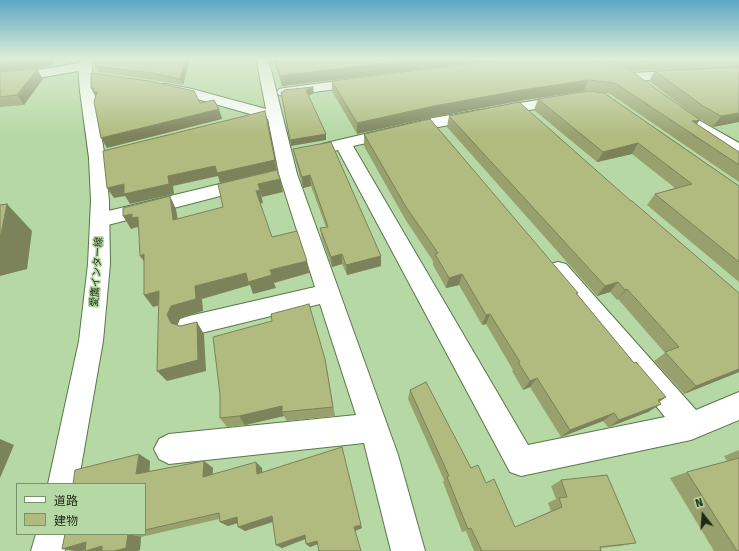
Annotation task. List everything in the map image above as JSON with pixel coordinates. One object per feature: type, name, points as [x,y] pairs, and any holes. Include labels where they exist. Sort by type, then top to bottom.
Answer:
[{"type":"street","name":"愛鷹インター線","points":[[63,483],[91,340],[99,264],[104,156],[92,84]]},
{"type":"street","points":[[267,84],[271,108],[287,164],[328,293],[383,456],[408,551]]},
{"type":"street","points":[[235,122],[271,108],[363,84]]},
{"type":"street","points":[[641,84],[650,90]]},
{"type":"street","points":[[154,85],[271,108]]},
{"type":"street","points":[[100,220],[287,164],[343,144],[433,123],[519,106],[584,96]]},
{"type":"street","points":[[667,104],[690,121],[739,150]]},
{"type":"street","points":[[519,106],[537,122]]},
{"type":"street","points":[[433,123],[448,141]]},
{"type":"street","points":[[721,139],[739,138]]},
{"type":"street","points":[[343,144],[521,461],[691,426],[739,406]]},
{"type":"street","points":[[546,256],[691,426]]},
{"type":"street","points":[[190,326],[328,293]]},
{"type":"street","points":[[169,448],[373,428]]},
{"type":"street","points":[[48,551],[53,535]]},
{"type":"building","points":[[0,84],[26,84],[17,95],[0,97]]},
{"type":"building","points":[[91,84],[161,84],[194,91],[200,103],[214,100],[219,109],[101,138],[94,102],[97,92],[93,92],[94,88],[91,88]]},
{"type":"building","points":[[334,84],[563,84],[434,106],[357,123]]},
{"type":"building","points":[[616,84],[649,84],[700,120],[692,121],[739,152],[739,165]]},
{"type":"building","points":[[672,84],[739,84],[739,113],[721,116],[703,106]]},
{"type":"building","points":[[313,87],[306,90],[326,134],[290,140],[281,92],[284,92],[284,90]]},
{"type":"building","points":[[589,91],[604,93],[739,186],[739,262],[655,194],[692,184],[638,143],[603,152],[538,99]]},
{"type":"building","points":[[519,102],[631,201],[739,293],[739,369],[696,386],[665,352],[679,347],[627,289],[625,290],[618,282],[605,286],[449,116]]},
{"type":"building","points":[[265,111],[275,160],[217,173],[215,166],[168,176],[169,184],[124,194],[124,184],[107,188],[103,151]]},
{"type":"building","points":[[430,119],[578,293],[576,293],[634,363],[636,362],[666,397],[658,400],[661,404],[619,420],[614,413],[570,430],[537,378],[530,381],[490,314],[486,315],[462,274],[449,278],[435,254],[438,253],[406,207],[364,134]]},
{"type":"building","points":[[331,142],[381,256],[346,265],[342,254],[331,257],[320,228],[328,227],[310,175],[302,177],[293,149]]},
{"type":"building","points":[[277,170],[280,179],[258,184],[260,190],[256,191],[272,237],[297,231],[307,261],[270,270],[272,275],[248,282],[246,273],[195,286],[196,299],[171,306],[167,315],[171,323],[180,326],[197,322],[198,360],[157,371],[159,291],[144,295],[144,254],[140,256],[138,217],[132,218],[132,214],[123,216],[123,208],[170,196],[173,220],[223,207],[218,184]]},
{"type":"building","points":[[7,204],[0,239],[0,205]]},
{"type":"building","points":[[309,304],[325,359],[333,407],[282,412],[282,406],[239,416],[220,418],[220,394],[213,337],[272,321],[271,314]]},
{"type":"building","points":[[426,382],[471,468],[478,465],[486,483],[494,479],[515,527],[562,507],[559,498],[567,497],[561,480],[607,475],[636,543],[600,547],[601,551],[482,551],[471,528],[468,529],[447,477],[449,476],[410,390]]},
{"type":"building","points":[[342,447],[361,525],[354,527],[361,551],[319,551],[317,541],[306,544],[305,535],[276,545],[272,516],[238,527],[237,517],[220,522],[219,513],[146,530],[146,483],[73,483],[75,470],[139,454],[136,474],[204,461],[203,477],[256,462],[257,474]]},
{"type":"building","points":[[739,458],[739,551],[737,551],[687,472]]},
{"type":"building","points":[[65,535],[128,535],[126,548],[114,551],[102,551],[102,546],[85,551],[86,542],[62,549]]}]
